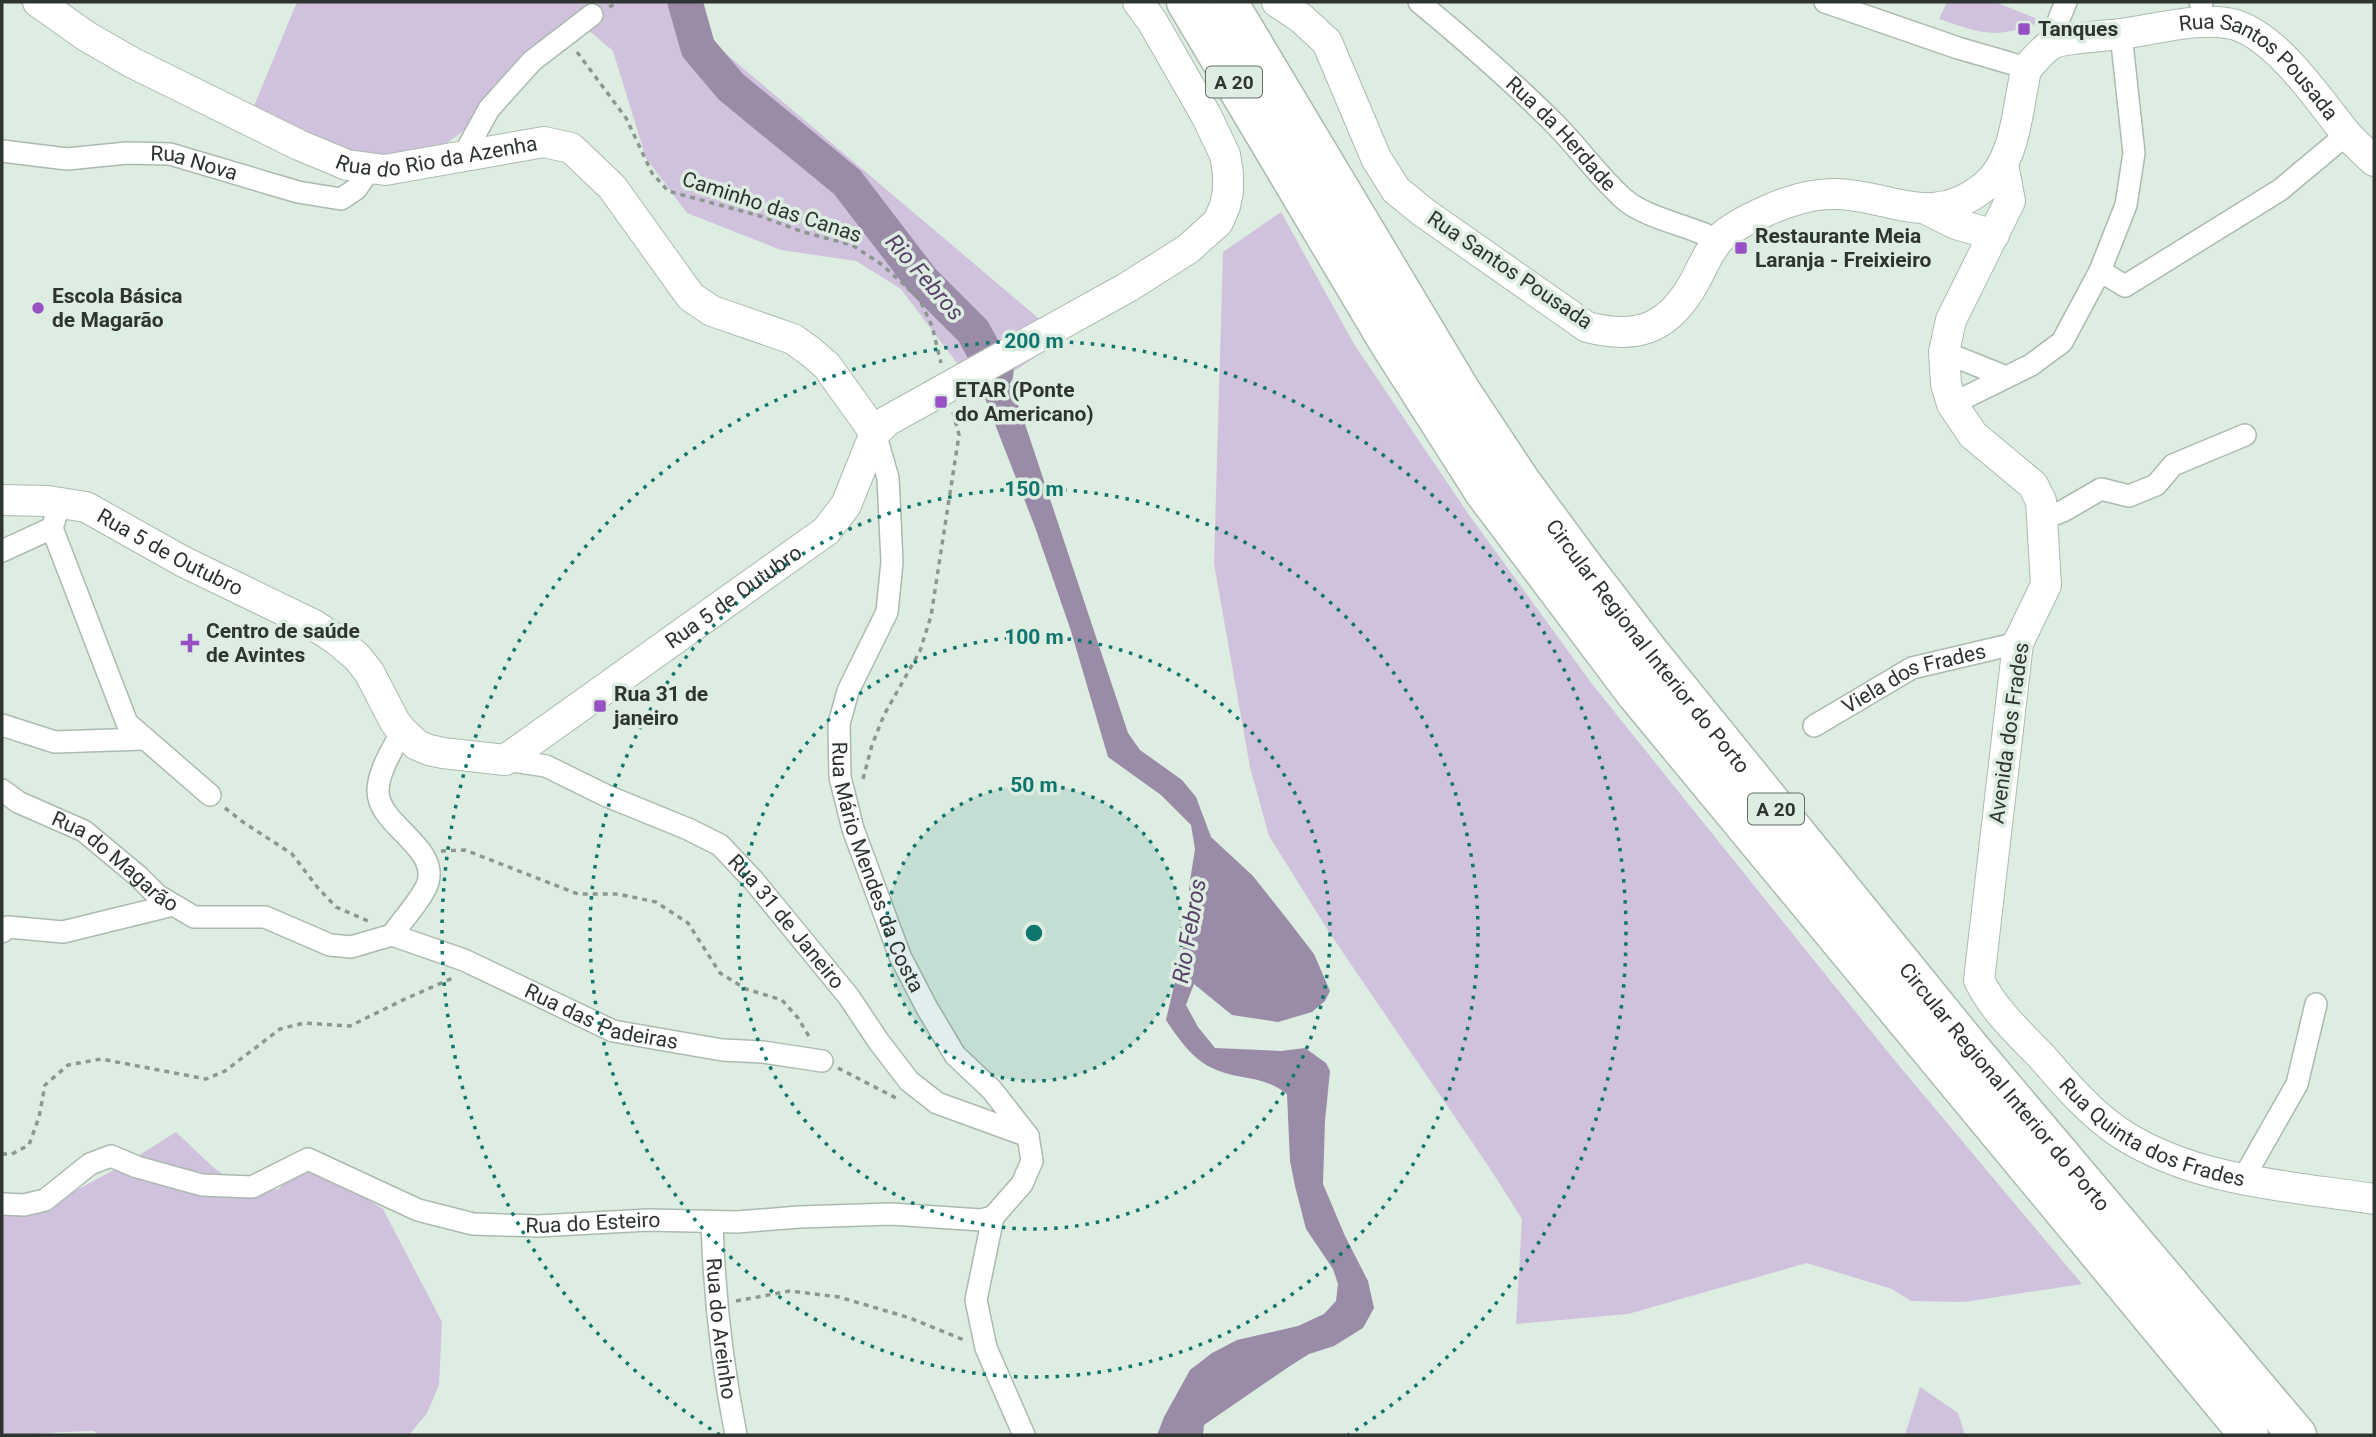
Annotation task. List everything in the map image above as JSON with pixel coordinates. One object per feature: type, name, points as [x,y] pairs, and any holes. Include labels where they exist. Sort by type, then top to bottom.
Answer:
[{"type":"highway","name":"Circular Regional Interior do Porto","points":[[1186,2],[1297,151],[1522,483],[1581,564],[1972,1050],[2297,1435]]},
{"type":"highway","name":"Circular Regional Interior do Porto","points":[[1228,2],[1389,343],[1484,492],[1636,694],[2249,1435]]},
{"type":"street","name":"Rua do Rio da Azenha","points":[[38,2],[86,36],[131,62],[299,145],[346,165],[384,170],[544,142],[571,148],[612,187],[691,297],[712,311],[793,339],[811,352],[827,366],[875,433]]},
{"type":"street","points":[[875,433],[895,416],[1128,287],[1188,250],[1217,222],[1225,206],[1228,173],[1225,155],[1152,21],[1138,2]]},
{"type":"street","name":"Rua Santos Pousada","points":[[1277,2],[1301,18],[1327,42],[1376,158],[1396,190],[1423,212],[1587,327],[1612,333],[1637,332],[1658,323],[1677,307],[1718,240],[1765,211],[1808,196],[1835,194],[1926,209],[1967,198],[1986,185],[2003,164],[2013,135],[2027,68]]},
{"type":"street","name":"Rua da Herdade","points":[[1419,2],[1521,90],[1626,201],[1718,240]]},
{"type":"street","points":[[1825,2],[1958,48],[2027,68],[2053,43],[2066,2]]},
{"type":"street","name":"Rua Santos Pousada","points":[[2053,43],[2121,34],[2202,7],[2256,36],[2301,76],[2347,134],[2374,161]]},
{"type":"street","points":[[463,156],[489,109],[532,61],[592,15]]},
{"type":"street","points":[[1952,404],[2032,365],[2062,342],[2114,241],[2126,205],[2134,153],[2121,34]]},
{"type":"street","points":[[2100,271],[2125,286],[2280,190],[2347,134]]},
{"type":"street","name":"Rua Nova","points":[[2,151],[67,159],[127,153],[170,154],[298,192],[341,199],[356,189],[372,168]]},
{"type":"street","name":"Avenida dos Frades","points":[[1979,981],[2018,643],[2046,585],[2040,501],[2033,485],[1973,435],[1952,404],[1946,384],[1944,352],[1955,312],[2010,201],[2003,164]]},
{"type":"street","name":"Rua Santos Pousada","points":[[1926,209],[1956,224],[1994,235]]},
{"type":"street","points":[[1944,352],[2006,377]]},
{"type":"street","name":"Rua 5 de Outubro","points":[[2,500],[57,515],[86,507],[182,561],[314,625],[337,640],[357,657],[369,672],[402,732],[417,745],[429,750],[505,760],[826,531],[846,505],[875,433]]},
{"type":"street","name":"Rua Mário Mendes da Costa","points":[[875,433],[888,478],[892,562],[887,612],[848,691],[839,724],[840,777],[850,814],[900,956],[927,1008],[955,1055],[992,1090],[1028,1136]]},
{"type":"street","points":[[2042,519],[2101,489],[2129,496],[2156,485],[2173,465],[2245,435]]},
{"type":"street","points":[[2,551],[57,515],[127,723],[210,795]]},
{"type":"street","name":"Viela dos Frades","points":[[1814,726],[1912,668],[2018,643]]},
{"type":"street","points":[[2,725],[55,742],[143,739]]},
{"type":"street","points":[[391,935],[428,884],[429,871],[426,858],[380,804],[379,779],[402,732]]},
{"type":"street","name":"Rua 31 de Janeiro","points":[[505,760],[546,766],[720,845],[754,881],[849,997],[909,1081],[937,1103],[1028,1136]]},
{"type":"street","name":"Rua do Magarão","points":[[2,790],[18,802],[83,831],[157,895],[194,917],[265,916],[330,945],[351,947],[391,935]]},
{"type":"street","points":[[2,932],[8,927],[63,932],[173,905]]},
{"type":"street","name":"Rua das Padeiras","points":[[391,935],[477,966],[613,1031],[722,1050],[763,1052],[822,1061]]},
{"type":"street","name":"Rua Quinta dos Frades","points":[[1979,981],[1995,1006],[2076,1095],[2103,1121],[2124,1135],[2164,1154],[2244,1179],[2293,1189],[2374,1199]]},
{"type":"street","points":[[2244,1179],[2297,1084],[2316,1004]]},
{"type":"street","points":[[1024,1435],[986,1348],[976,1300],[993,1217],[1022,1184],[1032,1161],[1028,1136]]},
{"type":"street","name":"Rua do Esteiro","points":[[2,1204],[24,1205],[45,1200],[90,1164],[111,1156],[137,1167],[202,1185],[252,1187],[308,1159],[418,1210],[473,1224],[538,1226],[648,1220],[712,1222],[891,1214],[981,1220],[993,1217]]},
{"type":"street","name":"Rua do Areinho","points":[[712,1222],[717,1305],[727,1390],[736,1435]]},
{"type":"path","name":"Caminho das Canas","points":[[564,37],[626,118],[652,173],[668,191],[760,216],[803,233],[852,245],[919,298],[932,326],[942,369]]},
{"type":"path","points":[[850,814],[884,715],[920,651],[930,616],[959,435],[951,404]]},
{"type":"path","points":[[210,795],[243,822],[292,854],[336,907],[391,935]]},
{"type":"path","points":[[422,854],[465,850],[578,894],[618,894],[656,902],[688,923],[720,973],[746,989],[782,1000],[798,1018],[822,1061]]},
{"type":"path","points":[[2,1154],[12,1154],[29,1145],[39,1117],[45,1085],[68,1065],[101,1059],[206,1079],[225,1071],[280,1029],[303,1023],[350,1026],[477,966]]},
{"type":"path","points":[[717,1305],[790,1292],[839,1297],[910,1318],[986,1348]]},
{"type":"shaded area","points":[[297,2],[692,2],[685,19],[1063,339],[1002,379],[978,391],[901,289],[856,261],[781,250],[687,213],[646,158],[613,51],[580,23],[506,99],[447,143],[401,159],[355,154],[254,106]]},
{"type":"shaded area","points":[[1947,2],[1995,2],[2043,21],[2014,31],[1991,33],[1968,29],[1939,19]]},
{"type":"shaded area","points":[[1281,212],[1354,344],[1469,515],[1592,684],[1891,1056],[2082,1284],[1964,1302],[1911,1301],[1892,1289],[1807,1263],[1628,1314],[1516,1324],[1522,1219],[1331,935],[1269,836],[1250,767],[1214,564],[1223,252]]},
{"type":"shaded area","points":[[176,1132],[214,1168],[251,1194],[278,1189],[305,1166],[313,1166],[383,1209],[442,1322],[439,1385],[427,1413],[409,1435],[98,1435],[94,1431],[2,1435],[2,1193],[45,1207],[127,1163]]},
{"type":"shaded area","points":[[1920,1387],[1958,1413],[1965,1435],[1905,1435]]},
{"type":"water","points":[[973,331],[980,333],[1006,376],[1021,412],[1128,733],[1140,750],[1182,780],[1196,797],[1211,837],[1253,876],[1287,919],[1314,954],[1330,991],[1325,1001],[1312,1012],[1278,1022],[1232,1015],[1194,984],[1186,1005],[1198,1027],[1215,1048],[1281,1051],[1305,1048],[1326,1063],[1330,1071],[1323,1184],[1368,1281],[1374,1308],[1363,1328],[1334,1346],[1309,1354],[1290,1366],[1204,1425],[1203,1435],[1157,1435],[1190,1370],[1212,1353],[1237,1340],[1298,1326],[1324,1314],[1336,1301],[1338,1284],[1333,1269],[1306,1229],[1290,1161],[1287,1094],[1268,1083],[1220,1071],[1203,1063],[1185,1046],[1166,1020],[1188,926],[1189,887],[1195,849],[1191,825],[1161,795],[1108,757],[1071,631],[1035,527],[986,401],[972,340]]},
{"type":"waterway","name":"Rio Febros","points":[[685,2],[698,48],[731,87],[847,182],[922,280],[973,331],[996,373]]},
{"type":"place","name":"Tanques","points":[[2024,29]]},
{"type":"place","name":"Restaurante Meia Laranja - Freixieiro","points":[[1741,248]]},
{"type":"place","name":"Escola Básica de Magarão","points":[[38,308]]},
{"type":"place","name":"ETAR (Ponte do Americano)","points":[[941,402]]},
{"type":"place","name":"Centro de saúde de Avintes","points":[[190,643]]},
{"type":"place","name":"Rua 31 de janeiro","points":[[600,706]]}]
